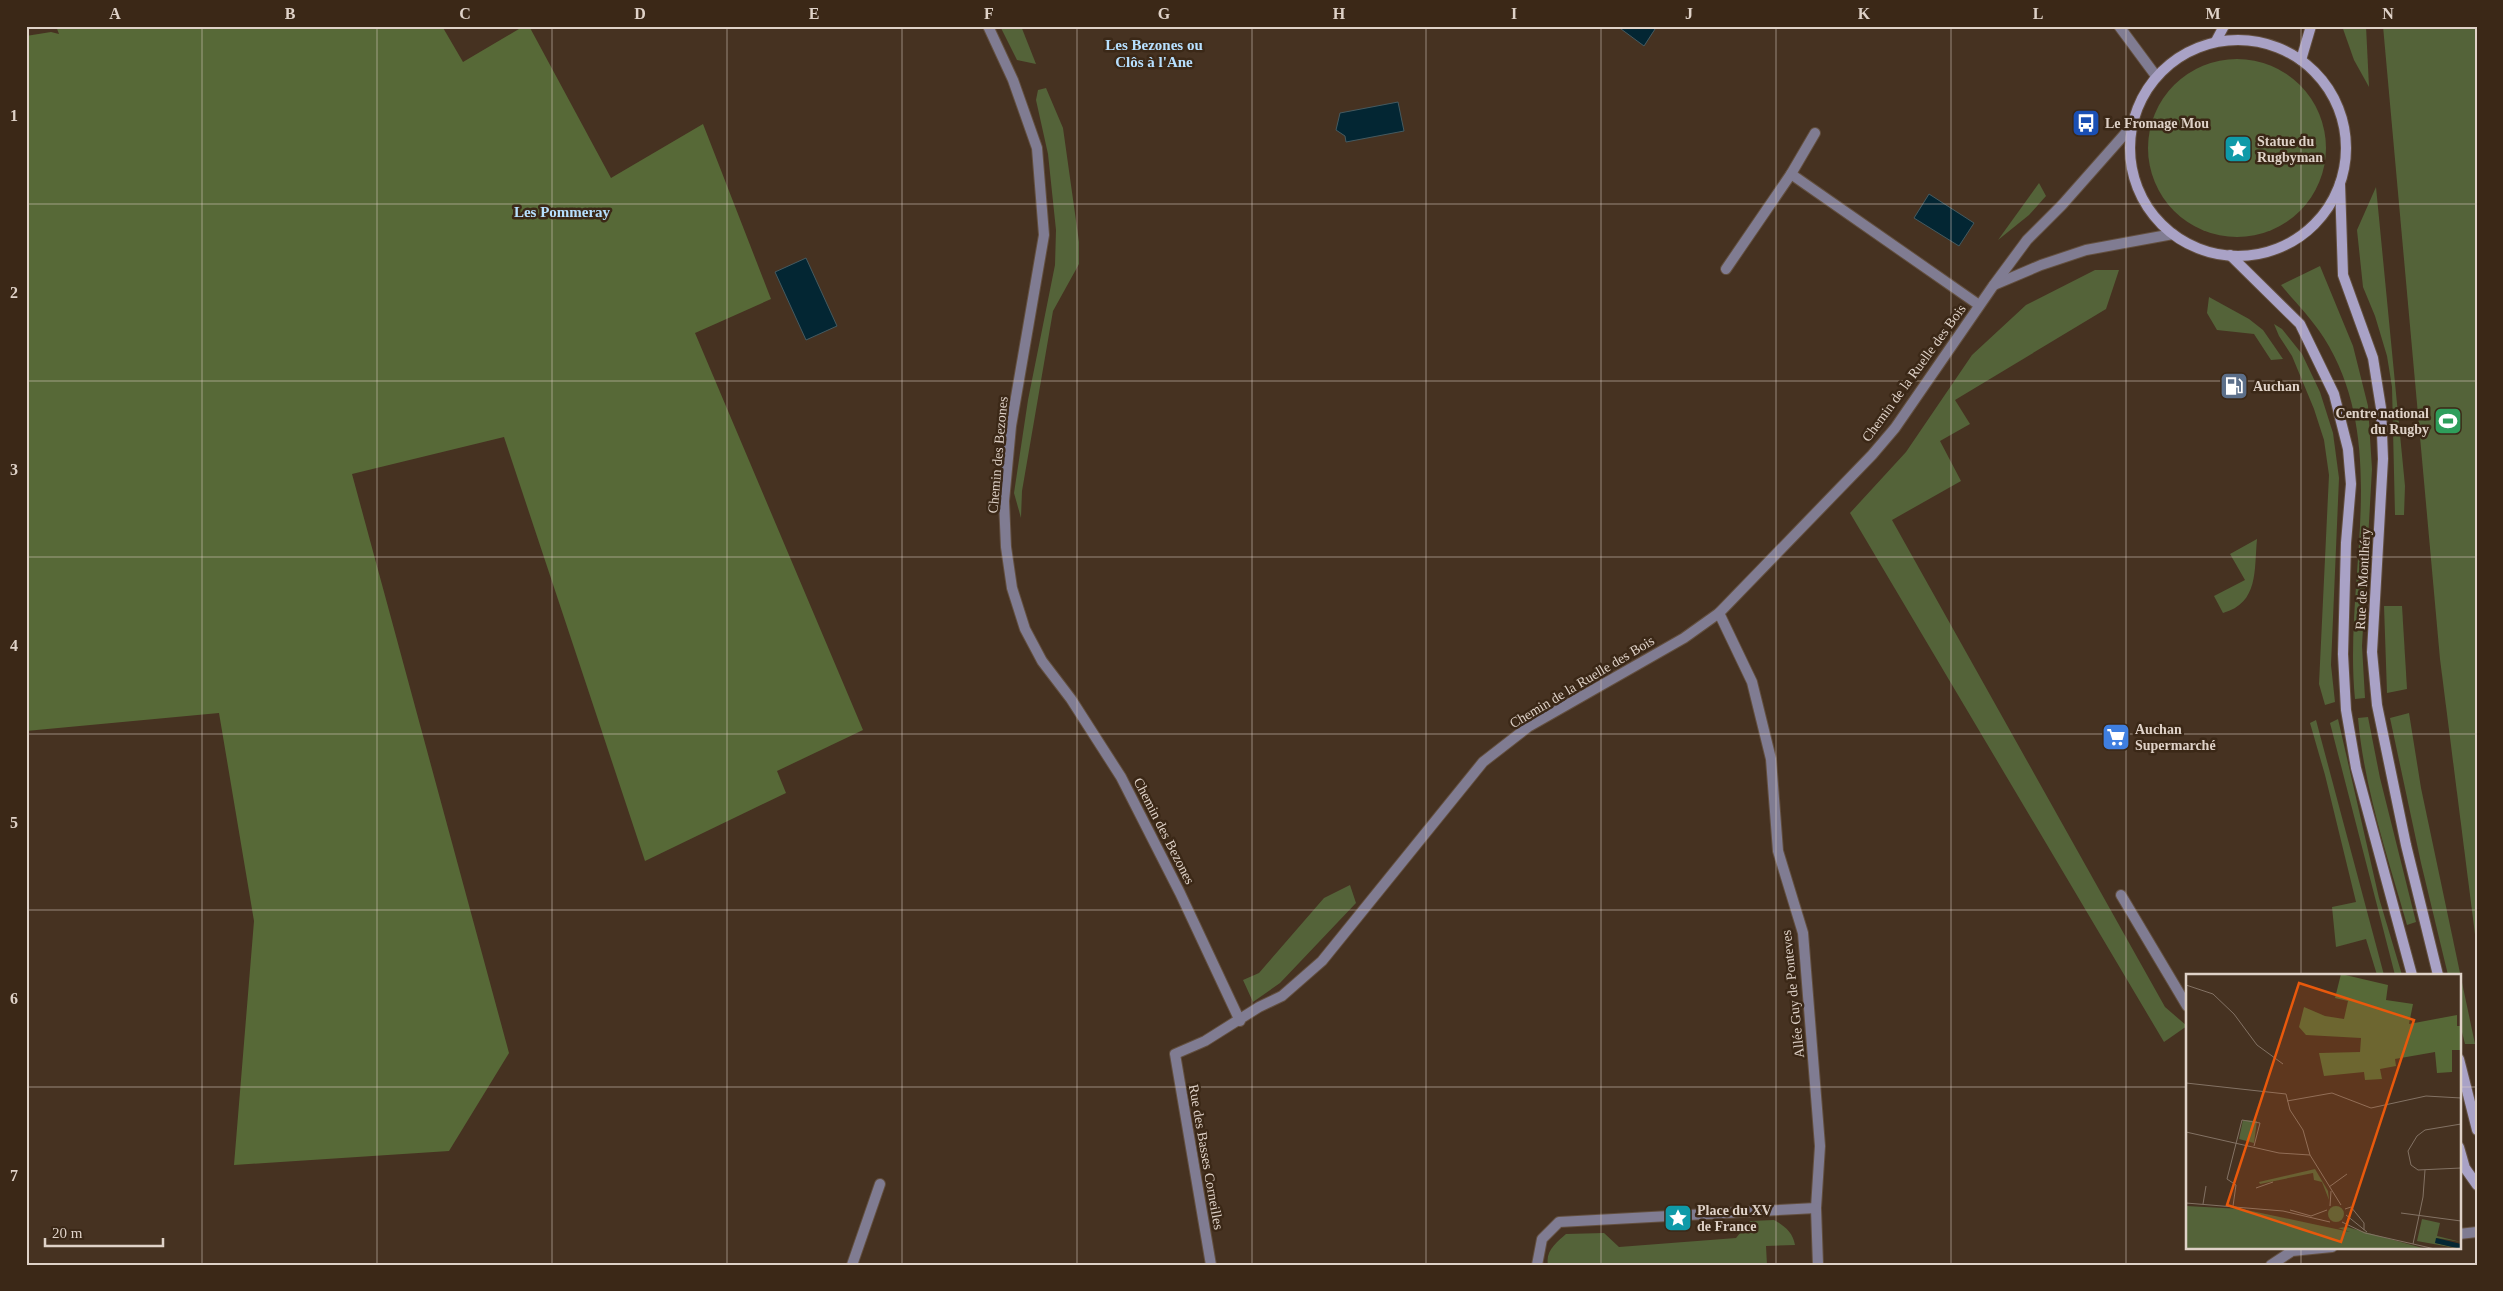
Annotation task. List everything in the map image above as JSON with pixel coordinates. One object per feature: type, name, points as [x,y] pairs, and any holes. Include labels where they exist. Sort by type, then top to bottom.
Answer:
[{"type":"main road","points":[[2216,41],[2224,26]]},
{"type":"main road","points":[[2301,60],[2311,26]]},
{"type":"main road","points":[[2246,39],[2275,46],[2301,60],[2326,85],[2342,116],[2346,150],[2340,184],[2323,215],[2297,239],[2265,253],[2230,255],[2210,252],[2191,245],[2173,234],[2152,213],[2137,187],[2130,157],[2131,127],[2140,100],[2156,76],[2184,54],[2216,41],[2246,39]]},
{"type":"main road","name":"Rue de Montlhéry","points":[[2340,184],[2343,275],[2373,358],[2381,408],[2383,459],[2372,652],[2377,705],[2406,845],[2438,974]]},
{"type":"main road","name":"Rue de Montlhéry","points":[[2230,255],[2300,324],[2334,394],[2348,449],[2352,484],[2346,543],[2343,654],[2346,710],[2356,768],[2412,974]]},
{"type":"main road","points":[[2460,1063],[2477,1130]]},
{"type":"main road","points":[[2460,1151],[2465,1168],[2477,1185]]},
{"type":"street","name":"Chemin des Bezones","points":[[988,26],[1013,80],[1036,148],[1044,226],[1011,426],[1004,501],[1006,547],[1012,588],[1025,630],[1042,660],[1071,699],[1121,777],[1180,893],[1240,1021]]},
{"type":"street","points":[[2119,26],[2156,76]]},
{"type":"street","name":"Chemin de la Ruelle des Bois","points":[[1175,1054],[1205,1041],[1240,1021],[1259,1007],[1282,996],[1322,961],[1483,762],[1528,727],[1684,638],[1720,613],[1895,428],[1979,305],[2027,240],[2062,206],[2131,127]]},
{"type":"street","points":[[1726,269],[1791,174],[1815,133]]},
{"type":"street","name":"Chemin de la Ruelle des Bois","points":[[1791,174],[1979,305]]},
{"type":"street","name":"Chemin de la Ruelle des Bois","points":[[1993,286],[2041,265],[2086,250],[2173,234]]},
{"type":"street","name":"Allée Guy de Ponteves","points":[[1720,613],[1752,682],[1771,759],[1778,851],[1803,933],[1820,1146],[1816,1208],[1818,1265]]},
{"type":"street","points":[[2121,896],[2186,1004]]},
{"type":"street","name":"Rue des Basses Corneilles","points":[[1175,1054],[1211,1265]]},
{"type":"street","points":[[852,1265],[880,1184]]},
{"type":"street","points":[[1537,1265],[1542,1239],[1559,1222],[1816,1208]]},
{"type":"street","points":[[2460,1234],[2477,1232]]},
{"type":"street","points":[[2271,1265],[2272,1262],[2292,1251],[2322,1248]]},
{"type":"green space","points":[[56,26],[442,26],[463,62],[524,26],[529,26],[611,178],[703,124],[771,299],[695,333],[863,730],[777,771],[786,793],[645,861],[504,437],[352,474],[509,1053],[449,1151],[234,1165],[254,921],[219,713],[26,731],[26,36],[51,32],[59,34]]},
{"type":"green space","points":[[1000,26],[1021,26],[1036,64],[1017,60]]},
{"type":"green space","points":[[2342,26],[2366,26],[2369,87],[2354,60]]},
{"type":"green space","name":"Centre national du Rugby","points":[[2383,26],[2477,26],[2477,950],[2440,659]]},
{"type":"green space","points":[[2228,59],[2246,59],[2271,66],[2286,74],[2300,85],[2311,99],[2319,114],[2326,139],[2326,157],[2319,182],[2311,197],[2300,211],[2286,222],[2263,233],[2246,237],[2228,237],[2211,233],[2195,226],[2181,217],[2168,204],[2152,174],[2148,157],[2148,139],[2152,122],[2159,106],[2168,92],[2181,79],[2211,63]]},
{"type":"green space","points":[[1046,88],[1063,128],[1079,242],[1079,264],[1053,311],[1022,491],[1021,518],[1014,493],[1028,400],[1055,265],[1056,230],[1048,154],[1036,100],[1038,90]]},
{"type":"green space","points":[[2039,183],[2046,196],[2029,215],[1998,240]]},
{"type":"green space","points":[[2376,187],[2405,486],[2404,515],[2395,515],[2392,387],[2387,356],[2375,316],[2363,287],[2357,230]]},
{"type":"green space","points":[[2320,266],[2353,346],[2368,406],[2372,469],[2362,646],[2365,698],[2355,699],[2353,654],[2361,468],[2356,423],[2344,380],[2324,338],[2309,317],[2281,285]]},
{"type":"green space","points":[[2095,270],[2119,270],[2106,309],[1955,400],[1970,424],[1940,441],[1961,481],[1892,520],[2165,1007],[2186,1025],[2164,1042],[1850,513],[1906,452],[1972,355],[2026,305]]},
{"type":"green space","points":[[2209,297],[2249,319],[2263,330],[2283,359],[2271,360],[2254,334],[2217,330],[2207,313]]},
{"type":"green space","points":[[2274,324],[2282,329],[2302,354],[2320,392],[2333,433],[2339,478],[2331,665],[2335,702],[2325,705],[2319,684],[2329,475],[2324,440],[2314,409],[2292,356],[2279,336]]},
{"type":"green space","points":[[2257,539],[2254,573],[2249,593],[2243,602],[2223,613],[2214,596],[2245,580],[2230,554]]},
{"type":"green space","points":[[2384,606],[2402,606],[2407,689],[2387,693]]},
{"type":"green space","points":[[2409,713],[2421,788],[2475,1044],[2465,1044],[2460,1024],[2460,974],[2448,974],[2421,863],[2390,718]]},
{"type":"green space","points":[[2368,717],[2380,778],[2416,922],[2407,925],[2371,797],[2361,744],[2358,718]]},
{"type":"green space","points":[[2338,719],[2379,898],[2402,974],[2395,974],[2330,723]]},
{"type":"green space","points":[[2316,720],[2384,974],[2377,974],[2366,939],[2336,947],[2332,907],[2356,902],[2325,775],[2310,723]]},
{"type":"green space","points":[[1350,885],[1356,903],[1280,983],[1253,1002],[1243,980],[1259,973],[1324,898]]},
{"type":"green space","points":[[1774,1220],[1788,1230],[1795,1245],[1766,1246],[1767,1265],[1548,1265],[1550,1251],[1566,1234],[1604,1233],[1619,1247],[1736,1238],[1750,1221]]},
{"type":"water","points":[[1617,26],[1657,26],[1644,46]]},
{"type":"water","points":[[1398,102],[1404,131],[1346,142],[1345,136],[1336,130],[1340,113]]},
{"type":"water","points":[[1929,194],[1974,223],[1959,246],[1914,218]]},
{"type":"water","points":[[806,258],[837,326],[806,340],[775,272]]},
{"type":"place","name":"Le Fromage Mou","points":[[2086,123]]},
{"type":"place","name":"Statue du Rugbyman","points":[[2238,149]]},
{"type":"place","name":"Auchan","points":[[2234,386]]},
{"type":"place","name":"Centre national du Rugby","points":[[2448,421]]},
{"type":"place","name":"Auchan Supermarché","points":[[2116,737]]},
{"type":"place","name":"Place du XV de France","points":[[1678,1218]]},
{"type":"district","name":"Les Bezones ou Clôs à l'Ane","points":[[1154,54]]},
{"type":"district","name":"Les Pommeray","points":[[562,212]]}]
